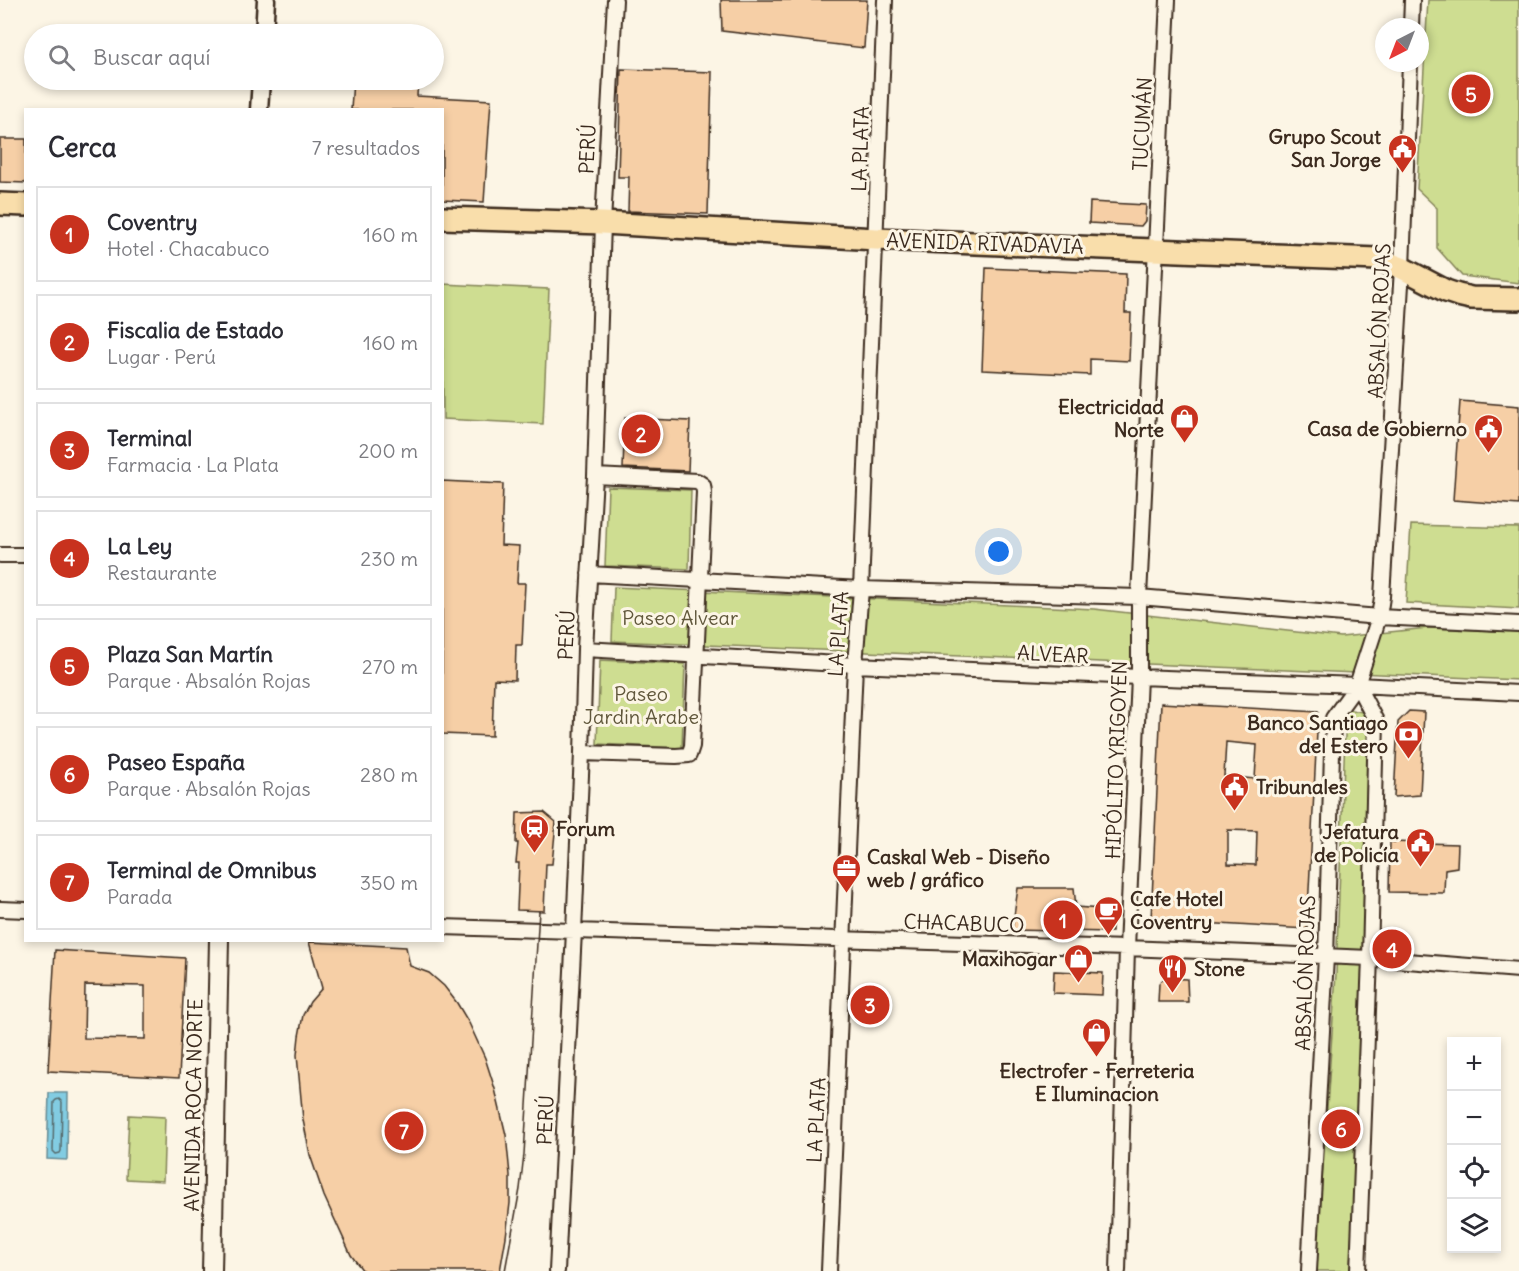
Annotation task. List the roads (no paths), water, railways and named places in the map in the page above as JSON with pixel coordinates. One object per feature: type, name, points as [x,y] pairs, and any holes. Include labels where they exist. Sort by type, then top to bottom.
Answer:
[{"type":"main road","points":[[0,204],[24,205]]},
{"type":"main road","name":"AVENIDA RIVADAVIA","points":[[444,218],[603,223],[876,239],[1378,259],[1458,295],[1471,298],[1519,299]]},
{"type":"main road","name":"AVENIDA ROCA NORTE","points":[[212,1271],[219,942]]},
{"type":"street","points":[[265,24],[266,0]]},
{"type":"street","name":"PERÚ","points":[[557,1271],[595,476],[603,223],[615,0]]},
{"type":"street","name":"LA PLATA","points":[[829,1271],[855,664],[861,589],[885,0]]},
{"type":"street","name":"TUCUMÁN","points":[[1156,250],[1168,0]]},
{"type":"street","points":[[1411,18],[1412,0]]},
{"type":"street","name":"ABSALÓN ROJAS","points":[[1309,1271],[1326,957],[1333,718],[1357,685],[1379,616],[1382,597],[1402,268],[1410,72]]},
{"type":"street","points":[[259,108],[260,90]]},
{"type":"street","name":"HIPÓLITO YRIGOYEN","points":[[1118,1271],[1127,948],[1139,677],[1139,597],[1156,250]]},
{"type":"street","points":[[582,753],[689,755],[692,746],[704,492],[703,485],[697,481],[595,476]]},
{"type":"street","points":[[0,555],[24,555]]},
{"type":"street","points":[[589,574],[861,589],[1139,597],[1379,616],[1519,624]]},
{"type":"street","name":"ALVEAR","points":[[585,649],[855,664],[1519,693]]},
{"type":"street","points":[[1357,685],[1376,721],[1358,1271]]},
{"type":"street","points":[[0,909],[24,910]]},
{"type":"street","name":"CHACABUCO","points":[[444,927],[1127,948],[1370,958],[1519,970]]},
{"type":"water","points":[[49,1093],[68,1093],[67,1160],[47,1159]]},
{"type":"tram line","points":[[505,1271],[524,1154],[539,911]]},
{"type":"place","name":"Plaza San Martín","points":[[1471,94]]},
{"type":"place","name":"Grupo Scout San Jorge","points":[[1402,174]]},
{"type":"place","name":"Fiscalia de Estado","points":[[641,434]]},
{"type":"place","name":"Electricidad Norte","points":[[1185,444]]},
{"type":"place","name":"Casa de Gobierno","points":[[1488,454]]},
{"type":"place","name":"Banco Santiago del Estero","points":[[1409,760]]},
{"type":"place","name":"Tribunales","points":[[1235,812]]},
{"type":"place","name":"Forum","points":[[535,854]]},
{"type":"place","name":"Jefatura de Policía","points":[[1420,868]]},
{"type":"place","name":"Caskal Web - Diseño web / gráfico","points":[[846,894]]},
{"type":"place","name":"Coventry","points":[[1063,920]]},
{"type":"place","name":"Cafe Hotel Coventry","points":[[1109,936]]},
{"type":"place","name":"La Ley","points":[[1392,949]]},
{"type":"place","name":"Maxihogar","points":[[1078,984]]},
{"type":"place","name":"Stone","points":[[1173,994]]},
{"type":"place","name":"Terminal","points":[[870,1005]]},
{"type":"place","name":"Electrofer - Ferreteria E Iluminacion","points":[[1097,1058]]},
{"type":"place","name":"Paseo España","points":[[1341,1129]]},
{"type":"place","name":"Terminal de Omnibus","points":[[404,1131]]},
{"type":"park label","name":"Paseo Alvear","points":[[680,617]]},
{"type":"park label","name":"Paseo Jardin Arabe","points":[[641,704]]}]
